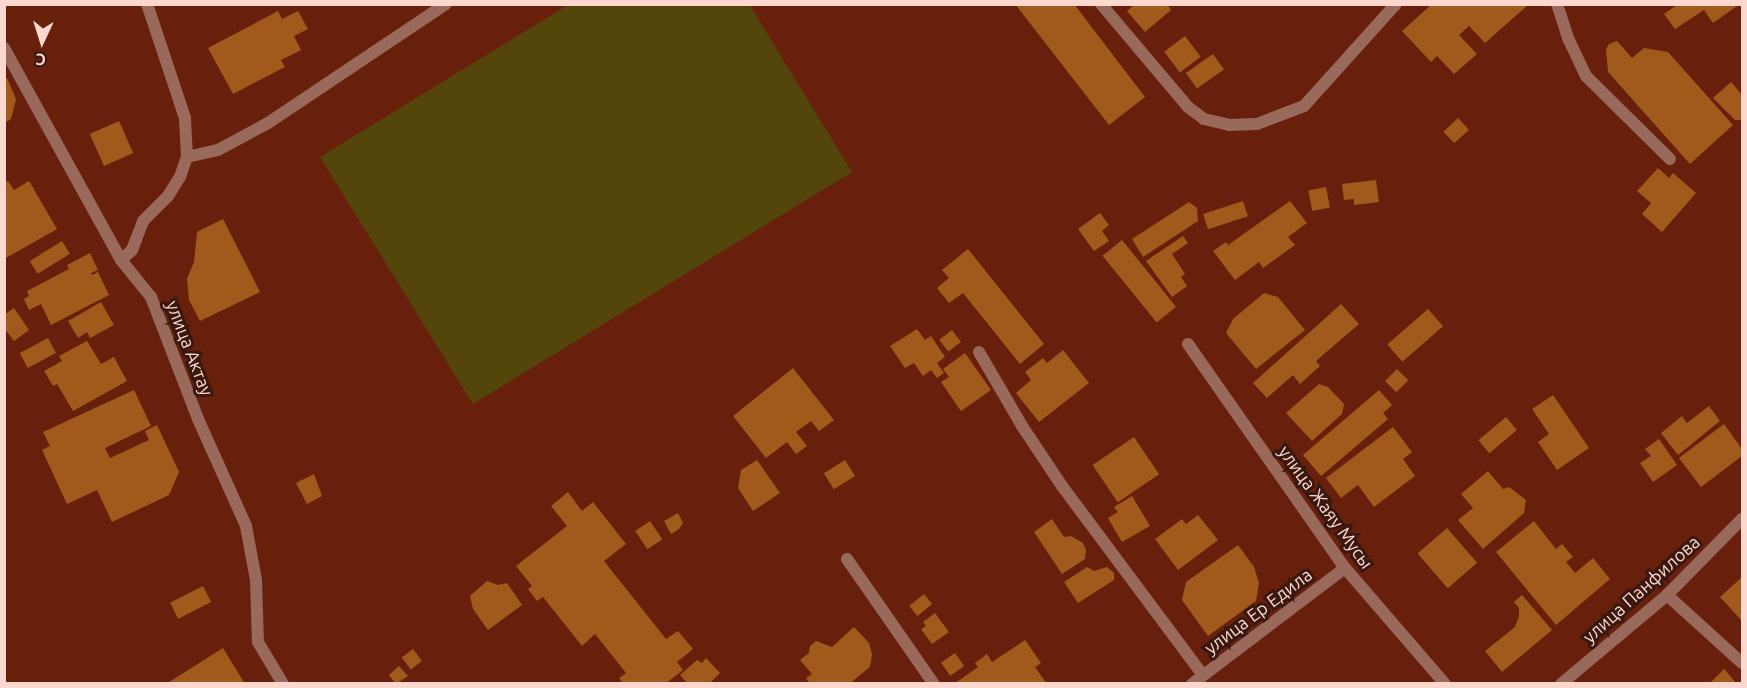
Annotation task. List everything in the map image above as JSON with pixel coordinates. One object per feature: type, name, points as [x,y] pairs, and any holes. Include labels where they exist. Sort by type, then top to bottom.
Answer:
[{"type":"street","points":[[121,260],[132,250],[143,221],[168,196],[180,177],[187,157],[185,118],[147,4]]},
{"type":"street","points":[[187,157],[218,150],[268,123],[446,4]]},
{"type":"street","points":[[1101,4],[1188,107],[1204,119],[1229,126],[1257,124],[1304,106],[1396,4]]},
{"type":"street","points":[[1557,4],[1568,38],[1586,76],[1670,159]]},
{"type":"street","name":"улица Актау","points":[[4,48],[121,260],[151,297],[198,419],[246,526],[256,580],[258,642],[283,684]]},
{"type":"street","name":"улица Жаяу Мусы","points":[[1188,344],[1345,568],[1445,684]]},
{"type":"street","points":[[979,352],[1022,426],[1062,486],[1203,675]]},
{"type":"street","name":"улица Панфилова","points":[[1561,684],[1667,595],[1743,519]]},
{"type":"street","points":[[847,559],[934,684]]},
{"type":"street","name":"улица Ер Едила","points":[[1192,684],[1345,568]]},
{"type":"street","points":[[1667,595],[1743,663]]},
{"type":"shaded area","points":[[749,4],[852,172],[473,404],[320,157],[568,5]]},
{"type":"building","points":[[1015,4],[1074,4],[1145,97],[1109,125]]},
{"type":"building","points":[[1135,4],[1167,4],[1171,10],[1145,32],[1127,11]]},
{"type":"building","points":[[1432,4],[1529,4],[1485,43],[1469,26],[1459,35],[1477,54],[1454,74],[1437,56],[1431,62],[1402,31]]},
{"type":"building","points":[[1678,4],[1740,4],[1713,23],[1704,10],[1675,29],[1664,14]]},
{"type":"building","points":[[278,11],[282,19],[298,11],[308,29],[294,36],[301,50],[281,60],[285,67],[233,94],[208,48]]},
{"type":"building","points":[[1185,36],[1201,57],[1180,72],[1164,52]]},
{"type":"building","points":[[1617,41],[1632,58],[1644,48],[1668,52],[1733,125],[1690,164],[1608,72],[1606,49],[1609,44]]},
{"type":"building","points":[[1213,54],[1224,70],[1197,88],[1186,73]]},
{"type":"building","points":[[7,78],[16,99],[11,119],[4,123],[4,79]]},
{"type":"building","points":[[1731,82],[1742,95],[1742,120],[1735,120],[1713,98]]},
{"type":"building","points":[[1458,118],[1469,130],[1454,143],[1443,132]]},
{"type":"building","points":[[119,121],[133,153],[104,166],[90,134]]},
{"type":"building","points":[[1658,168],[1669,178],[1673,173],[1696,193],[1662,232],[1642,214],[1651,203],[1637,191]]},
{"type":"building","points":[[1376,180],[1379,202],[1354,205],[1354,199],[1344,200],[1342,184]]},
{"type":"building","points":[[8,181],[14,190],[29,181],[57,229],[4,259],[4,183]]},
{"type":"building","points":[[1326,187],[1330,208],[1312,211],[1308,190]]},
{"type":"building","points":[[1243,201],[1248,216],[1208,229],[1203,214]]},
{"type":"building","points":[[1290,201],[1307,223],[1288,237],[1295,245],[1263,268],[1259,262],[1235,280],[1213,251],[1226,242],[1228,245]]},
{"type":"building","points":[[1189,202],[1197,208],[1198,221],[1143,257],[1132,239]]},
{"type":"building","points":[[1100,213],[1109,225],[1102,231],[1109,241],[1094,251],[1078,229]]},
{"type":"building","points":[[223,219],[260,292],[200,321],[189,300],[187,279],[194,262],[197,232]]},
{"type":"building","points":[[1183,236],[1188,243],[1172,254],[1185,274],[1181,277],[1187,286],[1172,297],[1146,261]]},
{"type":"building","points":[[1122,240],[1176,307],[1157,323],[1103,256]]},
{"type":"building","points":[[62,241],[70,254],[38,274],[30,261]]},
{"type":"building","points":[[968,249],[1044,344],[1020,364],[963,293],[949,303],[937,288],[949,278],[942,270]]},
{"type":"building","points":[[90,253],[98,270],[91,273],[92,275],[98,272],[109,295],[51,325],[41,304],[29,310],[24,299],[29,296],[27,291],[69,269],[67,265]]},
{"type":"building","points":[[1264,293],[1278,297],[1305,330],[1256,369],[1226,333],[1233,319]]},
{"type":"building","points":[[101,302],[114,325],[90,338],[87,332],[78,338],[68,321]]},
{"type":"building","points":[[1341,304],[1359,324],[1316,361],[1320,366],[1300,384],[1293,375],[1267,398],[1253,383]]},
{"type":"building","points":[[14,308],[29,330],[14,341],[4,328],[4,315]]},
{"type":"building","points":[[1428,309],[1443,326],[1402,362],[1387,344]]},
{"type":"building","points":[[917,329],[925,340],[931,336],[945,357],[937,363],[944,373],[937,378],[931,370],[923,376],[914,363],[905,368],[890,346]]},
{"type":"building","points":[[952,330],[961,342],[948,352],[939,340]]},
{"type":"building","points":[[48,338],[56,353],[28,368],[20,353]]},
{"type":"building","points":[[87,341],[101,364],[114,357],[127,381],[73,411],[57,384],[53,386],[44,371],[62,361],[59,356]]},
{"type":"building","points":[[1063,350],[1089,383],[1039,422],[1016,393],[1031,380],[1025,372],[1043,358],[1047,363]]},
{"type":"building","points":[[965,353],[991,390],[961,411],[941,382],[949,377],[943,369]]},
{"type":"building","points":[[793,368],[834,420],[819,431],[811,421],[796,432],[807,446],[796,454],[787,442],[766,458],[733,416]]},
{"type":"building","points":[[1397,369],[1408,380],[1396,392],[1385,381]]},
{"type":"building","points":[[1319,384],[1328,387],[1344,404],[1342,414],[1312,441],[1286,413]]},
{"type":"building","points":[[134,390],[151,426],[105,448],[110,458],[149,440],[145,431],[157,425],[179,472],[169,495],[112,522],[97,490],[67,504],[42,450],[50,446],[43,432]]},
{"type":"building","points":[[1379,390],[1392,405],[1383,413],[1388,419],[1321,476],[1303,455]]},
{"type":"building","points":[[1553,395],[1589,448],[1557,470],[1538,442],[1549,434],[1532,409]]},
{"type":"building","points":[[1709,406],[1720,421],[1678,455],[1661,433],[1682,416],[1687,423]]},
{"type":"building","points":[[1506,417],[1517,430],[1489,453],[1478,440]]},
{"type":"building","points":[[1724,424],[1742,449],[1742,456],[1701,487],[1679,458]]},
{"type":"building","points":[[1393,427],[1412,452],[1403,459],[1415,476],[1374,507],[1358,485],[1341,498],[1326,478]]},
{"type":"building","points":[[1134,437],[1159,474],[1118,502],[1093,465]]},
{"type":"building","points":[[1659,439],[1677,465],[1653,482],[1640,463],[1651,456],[1645,449]]},
{"type":"building","points":[[757,460],[780,493],[753,511],[738,488],[741,470]]},
{"type":"building","points":[[845,460],[855,476],[834,489],[824,473]]},
{"type":"building","points":[[1488,471],[1503,489],[1509,487],[1526,500],[1524,513],[1483,549],[1458,520],[1473,508],[1461,494]]},
{"type":"building","points":[[314,474],[322,496],[307,504],[296,483]]},
{"type":"building","points":[[568,492],[582,511],[593,502],[626,544],[604,561],[666,639],[678,631],[693,649],[677,662],[683,670],[665,684],[623,684],[619,678],[626,673],[595,634],[582,646],[543,597],[537,601],[528,589],[532,586],[516,566],[567,526],[551,506]]},
{"type":"building","points":[[1132,496],[1150,526],[1122,542],[1108,518],[1118,512],[1114,507]]},
{"type":"building","points":[[678,513],[683,523],[671,534],[664,521]]},
{"type":"building","points":[[1198,515],[1218,540],[1178,570],[1155,539],[1182,519],[1186,524]]},
{"type":"building","points":[[1052,519],[1064,537],[1071,536],[1083,543],[1086,550],[1085,559],[1062,574],[1034,532]]},
{"type":"building","points":[[650,521],[662,539],[647,549],[635,531]]},
{"type":"building","points":[[1534,521],[1556,549],[1562,544],[1573,557],[1566,562],[1575,573],[1593,558],[1610,579],[1556,625],[1496,552]]},
{"type":"building","points":[[1447,528],[1477,563],[1448,588],[1418,554]]},
{"type":"building","points":[[1238,545],[1254,567],[1259,583],[1256,601],[1208,636],[1182,600],[1186,582]]},
{"type":"building","points":[[1087,567],[1094,571],[1107,567],[1114,573],[1114,580],[1078,603],[1064,582]]},
{"type":"building","points":[[1741,578],[1742,580],[1742,621],[1720,597]]},
{"type":"building","points":[[487,581],[498,585],[507,583],[522,605],[488,630],[473,609],[470,596]]},
{"type":"building","points":[[203,586],[211,602],[178,619],[170,603]]},
{"type":"building","points":[[924,594],[932,604],[917,616],[909,606]]},
{"type":"building","points":[[1522,595],[1552,630],[1502,672],[1485,651],[1515,627],[1519,608],[1514,602]]},
{"type":"building","points":[[935,613],[949,632],[932,644],[921,629],[926,626],[923,622]]},
{"type":"building","points":[[854,627],[869,643],[872,654],[870,667],[849,684],[810,684],[806,678],[812,674],[800,660],[809,653],[810,646],[816,641],[832,647]]},
{"type":"building","points":[[1025,640],[1041,663],[1035,667],[1047,684],[954,684],[978,667],[975,663],[987,654],[992,662]]},
{"type":"building","points":[[223,648],[245,684],[166,684]]},
{"type":"building","points":[[413,649],[422,661],[411,669],[402,657]]},
{"type":"building","points":[[955,653],[964,666],[950,676],[941,663]]},
{"type":"building","points":[[706,658],[720,673],[709,684],[688,684],[680,675],[697,660],[702,663]]},
{"type":"building","points":[[399,666],[408,676],[396,684],[389,675]]},
{"type":"building","points":[[1724,669],[1737,684],[1709,684]]}]
